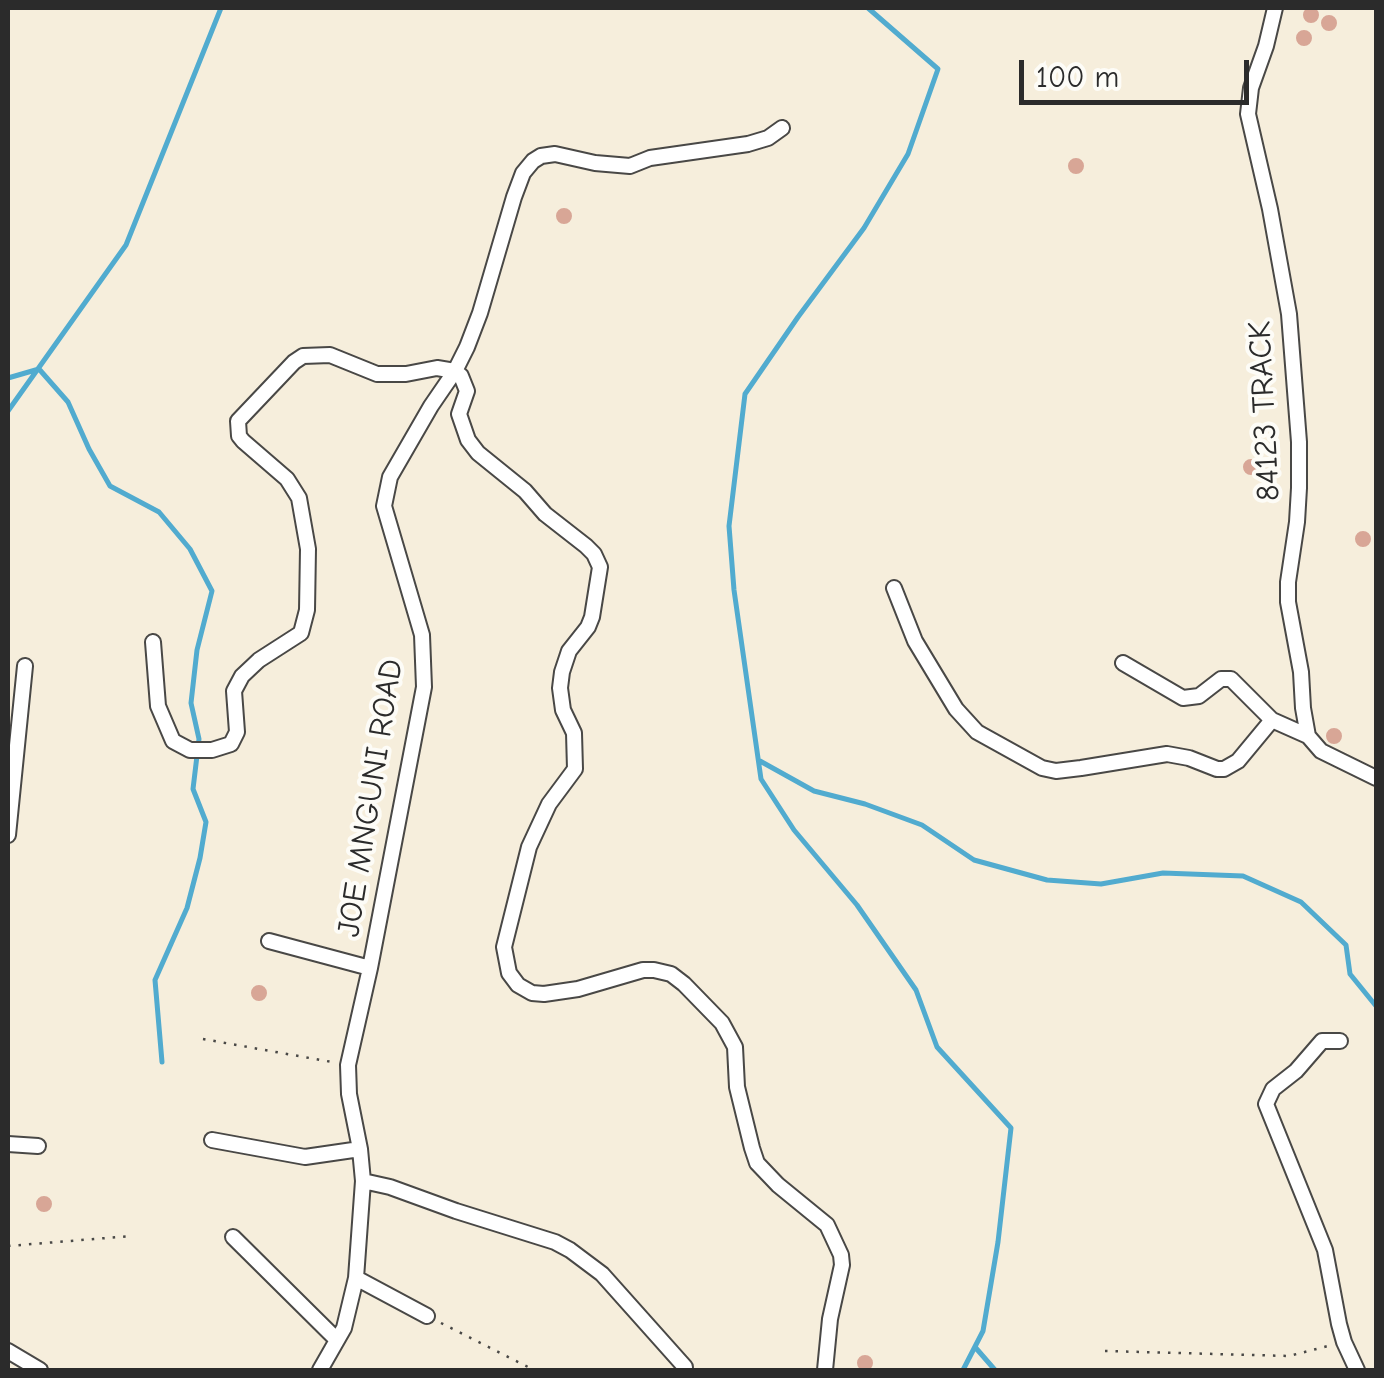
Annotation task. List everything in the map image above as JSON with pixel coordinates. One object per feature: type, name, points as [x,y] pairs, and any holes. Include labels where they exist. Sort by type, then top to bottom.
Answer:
[{"type":"street","name":"84123 TRACK","points":[[1274,8],[1251,88],[1248,124],[1270,209],[1290,314],[1299,488],[1288,602],[1308,736]]},
{"type":"street","name":"JOE MNGUNI ROAD","points":[[320,1370],[350,1310],[356,1278],[364,1181],[348,1065],[370,968],[425,670],[422,635],[386,517],[385,493],[390,477],[455,371],[480,313],[523,173],[533,160],[555,154],[630,166],[650,158],[748,144],[768,138],[782,128]]},
{"type":"street","points":[[153,642],[158,706],[172,741],[190,750],[212,750],[231,744],[236,732],[234,691],[242,676],[301,633],[307,610],[308,549],[296,490],[243,442],[238,421],[303,356],[330,355],[377,374],[436,368],[455,371],[467,391],[460,414],[468,440],[586,546],[600,568],[592,617],[569,651],[560,688],[574,733],[575,769],[549,804],[528,847],[504,947],[509,973],[518,985],[544,994],[654,970],[670,974],[684,984],[722,1023],[735,1047],[738,1087],[758,1164],[827,1225],[841,1254],[825,1370]]},
{"type":"street","points":[[894,588],[915,641],[956,709],[977,732],[1042,768],[1069,769],[1167,754],[1224,768],[1238,761],[1272,720]]},
{"type":"street","points":[[1123,664],[1183,698],[1199,696],[1221,679],[1231,679],[1272,720],[1308,736],[1321,751],[1376,778]]},
{"type":"street","points":[[8,835],[26,666]]},
{"type":"street","points":[[269,941],[370,968]]},
{"type":"street","points":[[1340,1041],[1322,1041],[1296,1072],[1273,1089],[1266,1104],[1325,1250],[1344,1342],[1357,1370]]},
{"type":"street","points":[[212,1140],[306,1157],[360,1149]]},
{"type":"street","points":[[8,1144],[38,1146]]},
{"type":"street","points":[[364,1181],[570,1250],[602,1274],[685,1367]]},
{"type":"street","points":[[233,1237],[337,1340]]},
{"type":"street","points":[[356,1278],[428,1316]]},
{"type":"street","points":[[10,1355],[40,1370]]},
{"type":"path","points":[[203,1039],[348,1065]]},
{"type":"path","points":[[8,1246],[131,1236]]},
{"type":"path","points":[[428,1316],[534,1370]]},
{"type":"path","points":[[1105,1351],[1289,1356],[1344,1342]]},
{"type":"building","points":[[1311,7],[1319,15],[1311,23],[1303,15]]},
{"type":"building","points":[[1329,15],[1337,23],[1329,31],[1321,23]]},
{"type":"building","points":[[1304,30],[1312,38],[1304,46],[1296,38]]},
{"type":"building","points":[[1076,158],[1084,166],[1076,174],[1068,166]]},
{"type":"building","points":[[564,208],[572,216],[564,224],[556,216]]},
{"type":"building","points":[[1251,459],[1259,467],[1251,475],[1243,467]]},
{"type":"building","points":[[1363,531],[1371,539],[1363,547],[1355,539]]},
{"type":"building","points":[[1334,728],[1342,736],[1334,744],[1326,736]]},
{"type":"building","points":[[259,985],[267,993],[259,1001],[251,993]]},
{"type":"building","points":[[44,1196],[52,1204],[44,1212],[36,1204]]},
{"type":"building","points":[[865,1355],[873,1363],[865,1371],[857,1363]]},
{"type":"waterway","points":[[8,411],[126,245],[221,8]]},
{"type":"waterway","points":[[868,8],[938,69],[908,154],[864,228],[745,394],[729,526],[734,590],[761,779],[794,830],[857,905],[916,990],[937,1047],[1011,1128],[983,1331],[963,1370]]},
{"type":"waterway","points":[[8,378],[39,369],[68,402],[110,486],[159,512],[190,549],[212,591],[197,650],[191,703],[199,739],[193,789],[206,822],[187,908],[155,980],[162,1062]]},
{"type":"waterway","points":[[760,761],[814,791],[922,825],[974,860],[1047,880],[1101,884],[1163,873],[1243,876],[1301,902],[1346,945],[1350,974],[1376,1006]]},
{"type":"waterway","points":[[975,1347],[995,1370]]}]
